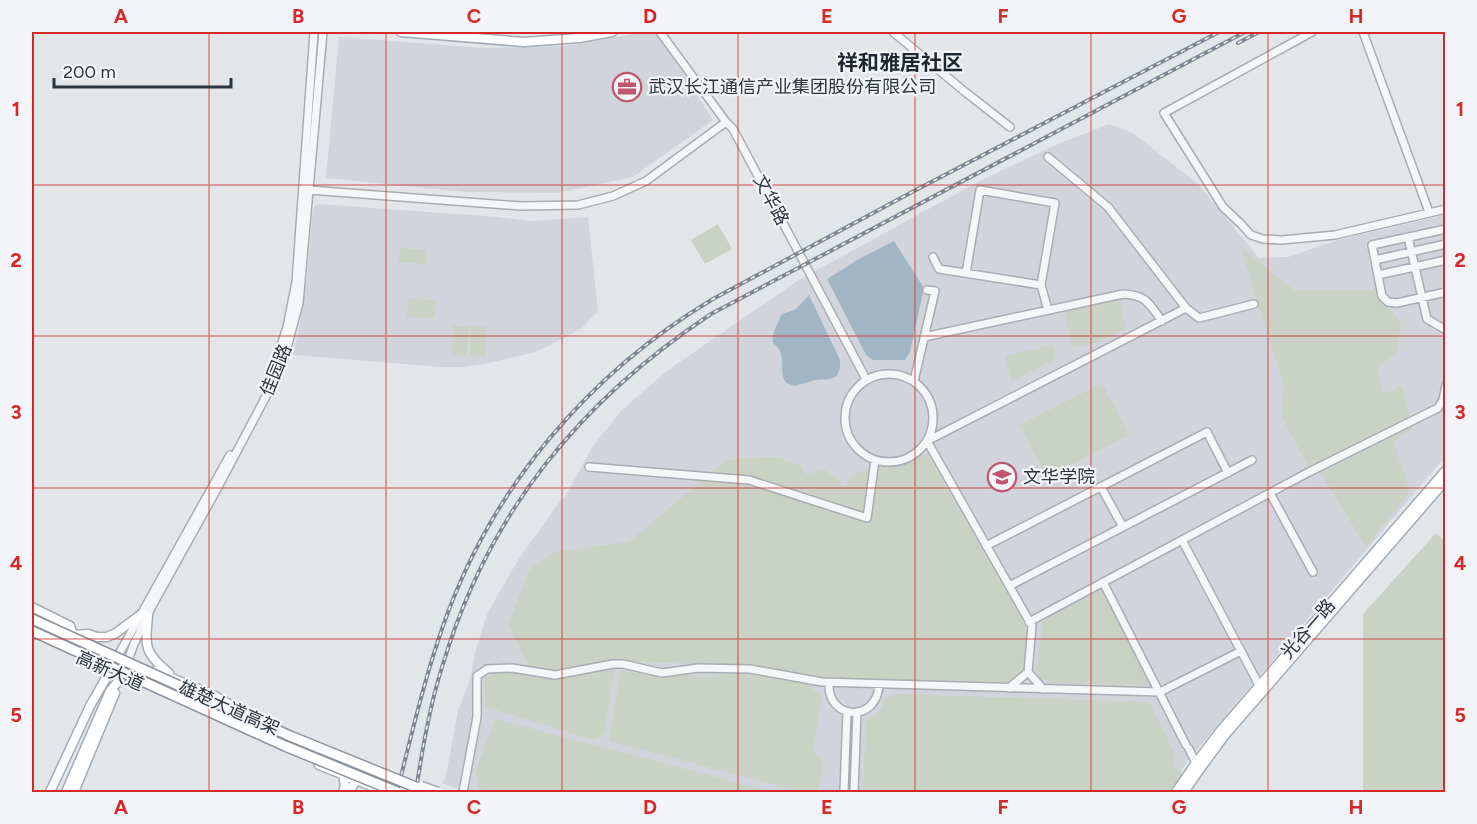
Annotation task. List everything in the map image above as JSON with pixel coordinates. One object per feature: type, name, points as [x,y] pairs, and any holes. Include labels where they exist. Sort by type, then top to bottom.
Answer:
[{"type":"highway","name":"雄楚大道高架","points":[[32,617],[290,736],[428,792]]},
{"type":"highway","name":"雄楚大道高架","points":[[32,633],[285,746],[397,792]]},
{"type":"main road","points":[[401,32],[524,42],[579,38],[612,32]]},
{"type":"main road","name":"光谷一路","points":[[1176,792],[1196,763],[1259,685],[1446,470]]},
{"type":"main road","name":"光谷一路","points":[[1184,792],[1226,735],[1446,480]]},
{"type":"main road","points":[[32,607],[70,626],[74,635],[88,634],[97,637],[106,637],[116,633],[145,614]]},
{"type":"main road","points":[[145,614],[146,641],[151,656],[174,678]]},
{"type":"main road","name":"高新大道","points":[[32,617],[213,695],[240,711],[291,733],[438,792]]},
{"type":"main road","name":"高新大道","points":[[32,633],[122,677],[386,792]]},
{"type":"main road","points":[[50,792],[90,706],[110,671]]},
{"type":"main road","points":[[66,792],[110,691],[122,677]]},
{"type":"main road","points":[[74,792],[122,677]]},
{"type":"main road","points":[[234,727],[228,714],[231,711],[240,711]]},
{"type":"main road","points":[[343,775],[345,786],[343,792]]},
{"type":"main road","points":[[350,792],[357,781]]},
{"type":"street","name":"佳园路","points":[[122,677],[145,614],[273,374],[287,327],[296,282],[314,32]]},
{"type":"street","name":"佳园路","points":[[110,671],[217,489],[282,366],[299,303],[323,32]]},
{"type":"street","name":"文华路","points":[[660,32],[733,129],[866,379]]},
{"type":"street","points":[[893,32],[1010,127]]},
{"type":"street","points":[[1312,32],[1164,113],[1223,207],[1251,235],[1263,239],[1282,240],[1335,235],[1446,208]]},
{"type":"street","points":[[1363,32],[1429,212]]},
{"type":"street","points":[[309,190],[521,206],[578,205],[613,196],[646,181],[726,122]]},
{"type":"street","points":[[1047,157],[1108,207],[1186,309],[1199,318],[1254,303]]},
{"type":"street","points":[[966,273],[980,190],[1055,203],[1041,285],[1047,310]]},
{"type":"street","points":[[1446,229],[1372,245],[1382,296],[1388,302],[1397,303],[1446,292]]},
{"type":"street","points":[[1408,237],[1426,319],[1446,330]]},
{"type":"street","points":[[1375,260],[1446,244]]},
{"type":"street","points":[[933,257],[939,268],[1041,285]]},
{"type":"street","points":[[1378,275],[1446,260]]},
{"type":"street","points":[[914,381],[935,291],[927,290]]},
{"type":"street","points":[[924,337],[1123,294],[1136,294],[1145,299],[1162,321]]},
{"type":"street","points":[[927,441],[1186,309]]},
{"type":"street","points":[[880,374],[895,374],[914,381],[929,399],[933,413],[932,428],[927,441],[917,453],[904,460],[889,463],[862,454],[851,443],[845,430],[844,415],[847,401],[855,388],[866,379],[880,374]]},
{"type":"street","points":[[1029,622],[1270,493],[1438,408],[1443,400],[1446,385]]},
{"type":"street","points":[[986,546],[1207,432],[1228,473]]},
{"type":"street","points":[[927,441],[1032,626],[1028,672],[1009,688]]},
{"type":"street","points":[[589,467],[749,480],[867,518],[875,460]]},
{"type":"street","points":[[1009,586],[1252,460]]},
{"type":"street","points":[[1101,487],[1123,527]]},
{"type":"street","points":[[1270,493],[1313,572]]},
{"type":"street","points":[[1182,540],[1259,685]]},
{"type":"street","points":[[1103,582],[1196,763]]},
{"type":"street","points":[[463,792],[477,717],[477,676],[487,669],[512,669],[555,675],[622,664],[662,673],[698,669],[750,669],[829,683],[1160,692],[1241,651]]},
{"type":"street","points":[[1028,672],[1043,689]]},
{"type":"street","points":[[829,683],[829,693],[833,701],[839,708],[848,712],[867,709],[874,703],[878,696],[879,684]]},
{"type":"street","points":[[844,792],[848,712]]},
{"type":"street","points":[[854,792],[857,712]]},
{"type":"shaded area","points":[[644,32],[657,32],[713,120],[633,177],[557,193],[465,192],[326,178],[339,37],[484,48],[565,46]]},
{"type":"shaded area","name":"文华学院","points":[[1109,124],[1133,133],[1198,184],[1259,258],[1288,257],[1338,240],[1445,215],[1445,457],[1189,759],[1167,792],[466,792],[442,783],[446,776],[458,711],[470,680],[475,652],[488,612],[518,560],[565,497],[592,447],[622,410],[668,370],[797,281],[974,184],[1051,147]]},
{"type":"shaded area","points":[[318,204],[530,221],[588,217],[598,311],[583,327],[565,338],[535,352],[485,364],[442,367],[293,355],[306,286],[313,209]]},
{"type":"green space","points":[[718,224],[732,249],[705,264],[691,240]]},
{"type":"green space","points":[[1240,246],[1295,291],[1374,290],[1401,323],[1396,353],[1377,368],[1383,394],[1402,386],[1413,429],[1393,441],[1410,491],[1366,547],[1319,470],[1309,468],[1282,417],[1284,386]]},
{"type":"green space","points":[[400,248],[426,250],[425,264],[399,262]]},
{"type":"green space","points":[[408,299],[436,300],[435,318],[407,317]]},
{"type":"green space","points":[[1119,299],[1126,329],[1098,342],[1072,348],[1065,312]]},
{"type":"green space","points":[[453,326],[469,327],[467,356],[451,355]]},
{"type":"green space","points":[[471,326],[486,327],[485,357],[470,356]]},
{"type":"green space","points":[[1053,345],[1056,359],[1011,381],[1005,356]]},
{"type":"green space","points":[[1102,383],[1129,435],[1047,477],[1019,425]]},
{"type":"green space","points":[[927,454],[1026,626],[1024,667],[1010,681],[996,684],[825,679],[748,666],[618,661],[551,670],[530,668],[508,625],[529,570],[555,552],[629,542],[726,460],[775,457],[801,465],[806,474],[825,470],[845,487],[855,473]]},
{"type":"green space","points":[[1436,533],[1446,542],[1445,792],[1363,792],[1363,614]]},
{"type":"green space","points":[[1101,589],[1150,685],[1052,683],[1040,678],[1036,669],[1043,620]]},
{"type":"green space","points":[[614,668],[604,734],[594,740],[486,707],[484,678],[497,672],[553,679]]},
{"type":"green space","points":[[621,670],[662,678],[739,673],[806,683],[822,696],[813,750],[824,762],[818,792],[803,792],[609,741]]},
{"type":"green space","points":[[896,694],[1149,702],[1176,756],[1172,766],[1183,773],[1169,792],[863,792],[866,721],[878,713],[886,699]]},
{"type":"green space","points":[[495,719],[773,792],[489,792],[478,787],[476,770]]},
{"type":"water","points":[[894,241],[924,288],[910,352],[905,360],[873,360],[866,355],[827,279]]},
{"type":"water","points":[[809,295],[840,360],[840,368],[837,376],[830,379],[795,386],[786,383],[782,372],[781,352],[773,343],[773,335],[781,315],[796,309]]},
{"type":"railway","points":[[397,792],[436,646],[463,575],[488,527],[517,481],[550,438],[625,362],[668,329],[713,299],[1219,32]]},
{"type":"railway","points":[[416,792],[438,680],[462,609],[486,557],[513,509],[545,465],[581,423],[620,384],[711,314],[1245,32]]},
{"type":"railway","points":[[1238,43],[1259,32]]},
{"type":"place","name":"武汉长江通信产业集团股份有限公司","points":[[627,87]]},
{"type":"place","name":"文华学院","points":[[1002,477]]},
{"type":"district","name":"祥和雅居社区","points":[[900,63]]}]
